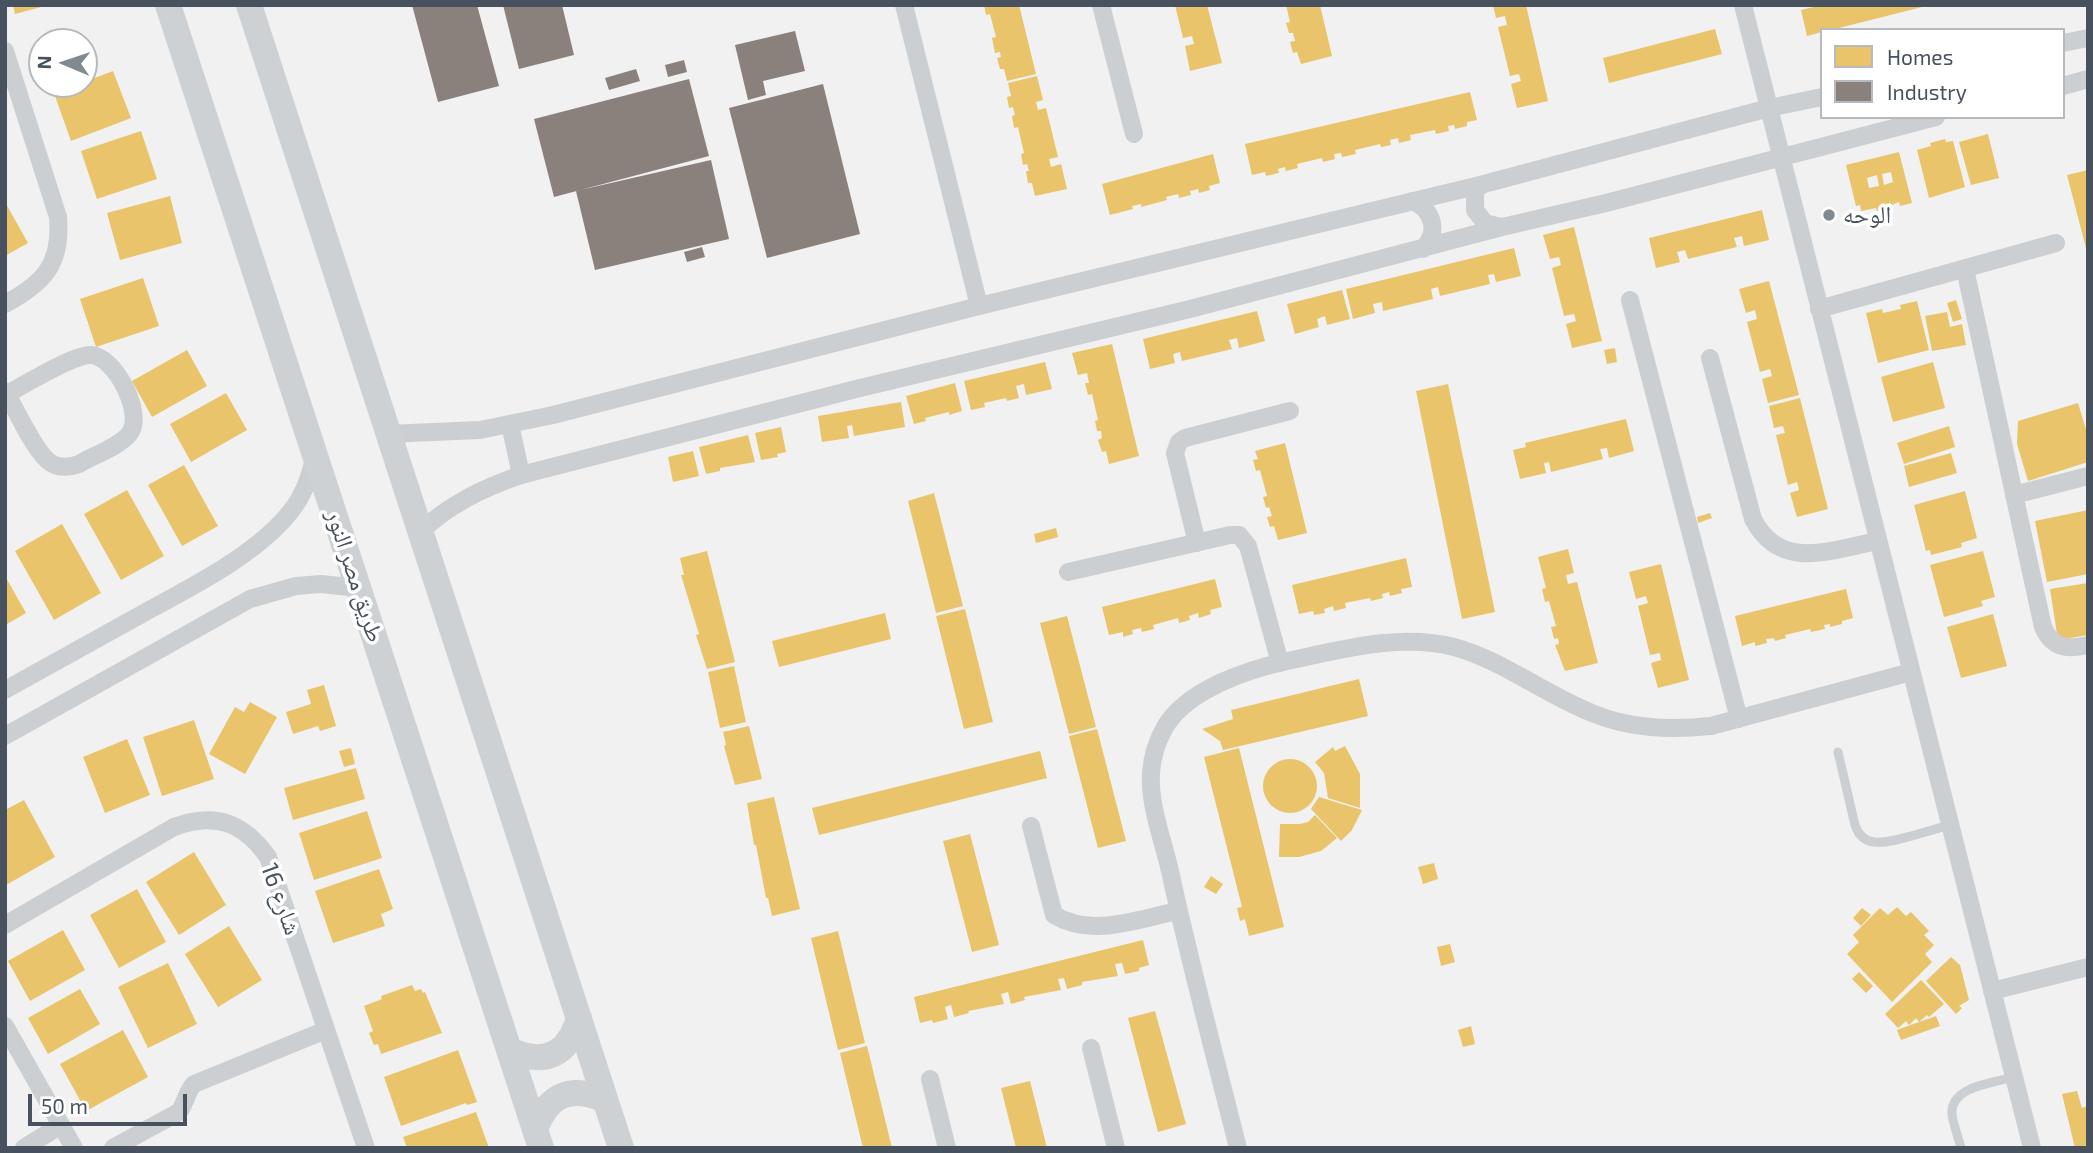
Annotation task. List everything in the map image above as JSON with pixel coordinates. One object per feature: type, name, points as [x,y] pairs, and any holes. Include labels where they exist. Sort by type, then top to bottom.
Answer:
[{"type":"street","name":"طريق مصر النور","points":[[168,5],[538,1139]]},
{"type":"street","points":[[249,5],[621,1148]]},
{"type":"street","points":[[904,5],[979,306]]},
{"type":"street","points":[[1101,5],[1134,134]]},
{"type":"street","points":[[1742,5],[2032,1148]]},
{"type":"street","points":[[2065,43],[2088,38]]},
{"type":"street","points":[[5,51],[58,217],[59,230],[55,257],[41,281],[31,290],[5,304]]},
{"type":"street","points":[[2065,85],[2088,79]]},
{"type":"street","points":[[387,434],[459,432],[567,412],[979,306],[1480,185],[1769,108],[1820,97]]},
{"type":"street","points":[[420,532],[438,515],[457,503],[483,489],[521,475],[856,389],[1178,312],[1928,119]]},
{"type":"street","points":[[1480,185],[1475,192],[1475,210],[1485,223],[1502,227]]},
{"type":"street","points":[[1412,201],[1427,210],[1431,217],[1432,235],[1423,249]]},
{"type":"street","points":[[1819,309],[2056,243]]},
{"type":"street","points":[[1965,269],[2040,618],[2051,641],[2065,648],[2088,645]]},
{"type":"street","points":[[1630,300],[1739,719]]},
{"type":"street","points":[[80,356],[100,357],[115,370],[133,407],[134,426],[130,434],[122,440],[79,464],[56,466],[42,456],[6,392],[80,356]]},
{"type":"street","points":[[1710,358],[1753,519],[1759,533],[1769,544],[1803,554],[1878,541]]},
{"type":"street","points":[[1197,543],[1175,453],[1178,442],[1290,411]]},
{"type":"street","points":[[510,424],[521,475]]},
{"type":"street","points":[[5,690],[212,575],[246,551],[292,510],[310,474],[315,454]]},
{"type":"street","points":[[2014,495],[2088,476]]},
{"type":"street","points":[[1068,572],[1235,534],[1247,542],[1280,663]]},
{"type":"street","points":[[5,736],[250,599],[296,586],[321,584],[359,588]]},
{"type":"street","points":[[1238,1148],[1178,911],[1153,797],[1151,773],[1155,749],[1165,727],[1180,708],[1199,693],[1280,663],[1338,650],[1427,642],[1453,647],[1490,660],[1592,713],[1620,723],[1681,729],[1711,726],[1911,672]]},
{"type":"street","name":"شارع 16","points":[[5,925],[174,827],[201,820],[227,823],[251,837],[268,857],[366,1148]]},
{"type":"street","points":[[1031,826],[1054,915],[1062,920],[1078,926],[1096,928],[1178,911]]},
{"type":"street","points":[[1992,991],[2088,967]]},
{"type":"street","points":[[510,1050],[527,1058],[554,1054],[562,1050],[574,1036],[579,1018]]},
{"type":"street","points":[[5,1026],[74,1148]]},
{"type":"street","points":[[113,1148],[178,1112],[194,1084],[326,1030]]},
{"type":"street","points":[[1091,1048],[1116,1148]]},
{"type":"street","points":[[930,1079],[947,1148]]},
{"type":"street","points":[[538,1139],[541,1113],[554,1100],[570,1093],[589,1093],[605,1100]]},
{"type":"street","points":[[24,1148],[61,1125]]},
{"type":"lane","points":[[1838,752],[1855,825],[1867,840],[1880,843],[1950,825]]},
{"type":"lane","points":[[1961,1148],[1952,1115],[1952,1108],[1959,1096],[1970,1089],[2014,1077]]},
{"type":"building: Homes","points":[[13,5],[45,5],[45,6],[15,14]]},
{"type":"building: Homes","points":[[984,5],[1019,5],[1036,74],[1007,81],[997,58],[1001,57],[1000,52],[995,53],[992,38],[996,37],[990,14],[986,15]]},
{"type":"building: Homes","points":[[1175,5],[1207,5],[1222,63],[1190,71],[1185,46],[1194,44],[1192,36],[1183,38]]},
{"type":"building: Homes","points":[[1286,5],[1320,5],[1332,56],[1301,64],[1297,52],[1293,53],[1290,42],[1295,41],[1286,23],[1290,22]]},
{"type":"building: Homes","points":[[1493,5],[1526,5],[1548,101],[1517,108],[1511,84],[1521,81],[1519,74],[1510,76],[1498,27],[1507,25],[1505,16],[1496,18]]},
{"type":"building: Homes","points":[[1822,5],[1926,5],[1839,28],[1820,28],[1820,33],[1807,36],[1801,10]]},
{"type":"building: Homes","points":[[1715,29],[1722,54],[1609,83],[1603,58]]},
{"type":"building: Homes","points":[[113,71],[131,118],[71,141],[56,98],[98,98],[98,77]]},
{"type":"building: Homes","points":[[1037,76],[1043,100],[1036,102],[1038,110],[1046,108],[1058,157],[1049,159],[1051,167],[1061,164],[1067,189],[1035,196],[1032,183],[1028,183],[1026,171],[1029,171],[1027,164],[1023,165],[1021,154],[1024,153],[1018,127],[1014,128],[1012,116],[1015,115],[1013,107],[1009,108],[1007,97],[1011,96],[1008,83]]},
{"type":"building: Homes","points":[[1470,92],[1477,120],[1467,122],[1467,126],[1455,129],[1454,125],[1448,126],[1449,131],[1436,134],[1435,130],[1410,135],[1411,140],[1399,143],[1398,138],[1390,140],[1391,145],[1381,147],[1380,144],[1355,150],[1356,154],[1342,157],[1341,153],[1334,154],[1335,159],[1323,162],[1322,158],[1297,164],[1298,168],[1286,171],[1285,167],[1278,169],[1279,173],[1266,176],[1265,172],[1252,175],[1245,144]]},
{"type":"building: Homes","points":[[141,131],[157,179],[97,199],[81,151]]},
{"type":"building: Homes","points":[[1988,134],[1999,178],[1971,185],[1959,142]]},
{"type":"building: Homes","points":[[1945,139],[1946,142],[1953,141],[1965,187],[1929,198],[1917,150]]},
{"type":"building: Homes","points":[[1899,152],[1912,203],[1900,206],[1899,202],[1877,211],[1876,208],[1861,211],[1860,205],[1856,206],[1846,165]],"holes":[[[1891,172],[1893,182],[1884,185],[1882,174]],[[1877,175],[1879,186],[1869,188],[1867,178]]]},
{"type":"building: Homes","points":[[1213,154],[1220,183],[1209,186],[1210,190],[1199,193],[1198,189],[1190,191],[1191,195],[1179,198],[1178,194],[1166,197],[1167,200],[1141,207],[1141,204],[1132,206],[1133,209],[1110,215],[1102,184]]},
{"type":"building: Homes","points":[[2088,170],[2088,251],[2087,252],[2067,175]]},
{"type":"building: Homes","points":[[170,196],[182,243],[120,260],[107,213]]},
{"type":"building: Homes","points":[[5,202],[28,243],[5,256]]},
{"type":"building: Homes","points":[[1762,210],[1769,240],[1744,246],[1742,236],[1734,238],[1737,247],[1688,259],[1685,250],[1677,252],[1680,262],[1656,268],[1649,238]]},
{"type":"building: Homes","points":[[1574,227],[1602,341],[1572,348],[1566,324],[1576,321],[1574,314],[1564,316],[1552,268],[1561,265],[1559,257],[1550,259],[1543,235]]},
{"type":"building: Homes","points":[[1514,248],[1521,276],[1496,282],[1494,274],[1488,275],[1490,284],[1440,296],[1438,287],[1431,289],[1433,299],[1383,311],[1382,302],[1373,304],[1375,313],[1353,319],[1346,289]]},
{"type":"building: Homes","points":[[143,278],[159,326],[96,347],[80,299]]},
{"type":"building: Homes","points":[[1769,281],[1799,395],[1768,403],[1762,379],[1772,376],[1770,369],[1760,372],[1747,322],[1757,319],[1755,310],[1746,313],[1739,289]]},
{"type":"building: Homes","points":[[1342,290],[1350,319],[1327,325],[1325,316],[1317,319],[1319,327],[1295,334],[1287,304]]},
{"type":"building: Homes","points":[[1956,300],[1962,319],[1953,322],[1947,303]]},
{"type":"building: Homes","points":[[1917,301],[1929,350],[1878,363],[1866,313],[1882,309],[1883,313],[1901,309],[1900,305]]},
{"type":"building: Homes","points":[[1257,311],[1265,341],[1239,348],[1237,338],[1229,340],[1232,349],[1182,361],[1180,352],[1173,354],[1175,363],[1150,369],[1143,339]]},
{"type":"building: Homes","points":[[1947,312],[1950,327],[1962,324],[1966,345],[1932,351],[1925,316]]},
{"type":"building: Homes","points":[[1112,344],[1139,456],[1109,464],[1106,451],[1102,452],[1098,440],[1102,438],[1101,431],[1097,431],[1095,421],[1098,420],[1092,394],[1088,395],[1085,383],[1089,383],[1087,373],[1078,375],[1072,353]]},
{"type":"building: Homes","points":[[1615,348],[1617,362],[1607,364],[1604,350]]},
{"type":"building: Homes","points":[[187,350],[207,386],[152,417],[132,381]]},
{"type":"building: Homes","points":[[1045,362],[1052,389],[1026,395],[1024,384],[1016,386],[1019,398],[984,403],[985,407],[971,410],[964,381]]},
{"type":"building: Homes","points":[[1933,362],[1945,408],[1893,422],[1881,377]]},
{"type":"building: Homes","points":[[955,383],[962,411],[925,418],[926,421],[914,424],[906,396]]},
{"type":"building: Homes","points":[[1448,384],[1495,612],[1462,619],[1416,391]]},
{"type":"building: Homes","points":[[226,393],[247,430],[191,462],[170,424]]},
{"type":"building: Homes","points":[[1800,398],[1828,509],[1797,517],[1790,493],[1799,490],[1797,482],[1788,485],[1776,435],[1785,433],[1783,426],[1774,428],[1769,406]]},
{"type":"building: Homes","points":[[901,402],[905,427],[854,436],[852,425],[847,426],[849,438],[822,442],[818,416]]},
{"type":"building: Homes","points":[[2078,403],[2088,436],[2088,462],[2028,481],[2017,444],[2018,421]]},
{"type":"building: Homes","points":[[1626,419],[1634,451],[1609,458],[1607,448],[1600,449],[1603,459],[1551,472],[1549,462],[1544,463],[1546,473],[1520,479],[1513,450],[1526,447],[1525,443]]},
{"type":"building: Homes","points":[[1949,426],[1955,447],[1904,464],[1897,443]]},
{"type":"building: Homes","points":[[781,427],[786,452],[777,454],[778,457],[761,460],[755,433]]},
{"type":"building: Homes","points":[[748,435],[755,462],[720,468],[720,471],[706,474],[699,447]]},
{"type":"building: Homes","points":[[1285,443],[1307,533],[1278,540],[1274,526],[1270,527],[1267,517],[1272,516],[1263,497],[1267,496],[1260,470],[1256,471],[1253,460],[1258,459],[1255,451]]},
{"type":"building: Homes","points":[[693,451],[699,476],[673,482],[668,457]]},
{"type":"building: Homes","points":[[1951,453],[1957,473],[1909,487],[1904,466]]},
{"type":"building: Homes","points":[[184,465],[218,526],[182,546],[148,485]]},
{"type":"building: Homes","points":[[127,490],[164,556],[121,580],[84,514]]},
{"type":"building: Homes","points":[[1965,491],[1977,538],[1961,543],[1962,547],[1931,555],[1930,550],[1926,551],[1914,505]]},
{"type":"building: Homes","points":[[934,493],[963,606],[936,613],[908,501]]},
{"type":"building: Homes","points":[[2088,510],[2088,574],[2047,582],[2035,521]]},
{"type":"building: Homes","points":[[1710,513],[1712,518],[1698,523],[1697,517]]},
{"type":"building: Homes","points":[[62,524],[101,593],[54,620],[15,551]]},
{"type":"building: Homes","points":[[1056,528],[1058,537],[1036,543],[1034,534]]},
{"type":"building: Homes","points":[[1568,549],[1574,573],[1566,575],[1568,584],[1577,582],[1598,663],[1565,671],[1555,645],[1559,644],[1558,638],[1554,639],[1551,627],[1556,626],[1549,601],[1545,602],[1542,589],[1546,588],[1538,557]]},
{"type":"building: Homes","points":[[707,551],[735,662],[707,669],[681,575],[684,575],[680,558]]},
{"type":"building: Homes","points":[[1983,551],[1995,597],[1981,601],[1983,606],[1944,617],[1930,565]]},
{"type":"building: Homes","points":[[1406,558],[1412,587],[1401,589],[1402,593],[1390,596],[1389,592],[1382,594],[1383,598],[1371,601],[1370,598],[1345,603],[1346,608],[1334,611],[1333,606],[1324,609],[1325,613],[1314,615],[1313,611],[1299,614],[1292,585]]},
{"type":"building: Homes","points":[[1661,564],[1689,680],[1658,688],[1651,663],[1661,660],[1660,653],[1650,655],[1638,606],[1648,603],[1646,596],[1636,599],[1629,572]]},
{"type":"building: Homes","points":[[5,576],[26,613],[7,624],[5,621]]},
{"type":"building: Homes","points":[[1215,579],[1222,607],[1210,610],[1211,614],[1199,618],[1198,613],[1189,616],[1190,620],[1179,623],[1178,618],[1153,625],[1154,629],[1142,632],[1141,628],[1132,630],[1133,634],[1123,637],[1123,632],[1109,635],[1102,607]]},
{"type":"building: Homes","points":[[2088,583],[2088,635],[2058,640],[2050,589]]},
{"type":"building: Homes","points":[[1846,589],[1853,618],[1830,627],[1830,624],[1824,625],[1825,629],[1811,632],[1810,629],[1785,635],[1786,638],[1775,641],[1774,638],[1766,639],[1767,643],[1755,646],[1755,642],[1742,646],[1735,616]]},
{"type":"building: Homes","points":[[965,609],[993,722],[964,729],[936,616]]},
{"type":"building: Homes","points":[[885,613],[891,639],[779,667],[772,641]]},
{"type":"building: Homes","points":[[1993,614],[2007,666],[1961,678],[1947,627]]},
{"type":"building: Homes","points":[[1067,616],[1096,727],[1069,734],[1040,623]]},
{"type":"building: Homes","points":[[734,666],[746,722],[720,728],[708,672]]},
{"type":"building: Homes","points":[[1359,679],[1368,716],[1223,750],[1220,741],[1202,729],[1233,719],[1231,710]]},
{"type":"building: Homes","points":[[324,685],[336,726],[320,731],[318,726],[293,734],[286,712],[311,704],[307,690]]},
{"type":"building: Homes","points":[[250,702],[277,717],[245,774],[209,754],[235,707],[244,712]]},
{"type":"building: Homes","points":[[194,720],[214,779],[162,796],[143,737]]},
{"type":"building: Homes","points":[[749,726],[762,779],[735,785],[724,746],[723,732]]},
{"type":"building: Homes","points":[[1097,729],[1126,841],[1098,848],[1069,736]]},
{"type":"building: Homes","points":[[127,739],[150,795],[105,813],[83,757]]},
{"type":"building: Homes","points":[[1345,746],[1360,774],[1360,808],[1328,798],[1324,773],[1315,762],[1333,747],[1335,751]]},
{"type":"building: Homes","points":[[351,748],[355,764],[344,767],[339,751]]},
{"type":"building: Homes","points":[[1239,748],[1284,927],[1249,936],[1245,919],[1240,921],[1237,908],[1242,907],[1204,757]]},
{"type":"building: Homes","points":[[1040,751],[1047,778],[819,835],[812,808]]},
{"type":"building: Homes","points":[[1290,759],[1309,767],[1317,786],[1309,805],[1290,813],[1271,805],[1263,786],[1271,767]]},
{"type":"building: Homes","points":[[356,768],[365,799],[293,820],[284,788]]},
{"type":"building: Homes","points":[[774,797],[800,909],[772,916],[754,845],[747,803]]},
{"type":"building: Homes","points":[[1319,797],[1362,810],[1352,830],[1341,841],[1311,809]]},
{"type":"building: Homes","points":[[24,800],[55,857],[6,885],[5,810]]},
{"type":"building: Homes","points":[[367,811],[382,858],[314,880],[299,833]]},
{"type":"building: Homes","points":[[1315,815],[1337,838],[1321,851],[1299,857],[1279,857],[1280,824],[1308,822]]},
{"type":"building: Homes","points":[[970,834],[999,945],[972,952],[943,841]]},
{"type":"building: Homes","points":[[194,852],[226,905],[179,935],[146,882]]},
{"type":"building: Homes","points":[[1434,863],[1438,879],[1423,884],[1418,867]]},
{"type":"building: Homes","points":[[379,869],[393,909],[381,914],[385,926],[333,943],[315,891]]},
{"type":"building: Homes","points":[[1211,876],[1223,884],[1216,894],[1204,887]]},
{"type":"building: Homes","points":[[137,889],[166,942],[119,968],[90,915]]},
{"type":"building: Homes","points":[[1897,907],[1906,916],[1911,912],[1929,931],[1924,935],[1934,945],[1925,954],[1932,962],[1892,1002],[1847,954],[1859,942],[1853,935],[1880,908],[1888,915]]},
{"type":"building: Homes","points":[[1862,908],[1871,915],[1861,926],[1853,918]]},
{"type":"building: Homes","points":[[229,926],[262,980],[218,1007],[185,954]]},
{"type":"building: Homes","points":[[63,930],[85,970],[30,1001],[8,961]]},
{"type":"building: Homes","points":[[838,931],[865,1043],[838,1050],[811,938]]},
{"type":"building: Homes","points":[[1143,940],[1149,965],[1139,968],[1139,971],[1125,974],[1122,963],[1115,964],[1118,976],[1082,982],[1082,985],[1067,989],[1064,978],[1058,979],[1061,990],[1024,997],[1025,1000],[1011,1004],[1008,992],[1001,994],[1004,1004],[968,1011],[969,1013],[954,1017],[951,1005],[945,1007],[948,1019],[920,1023],[914,997]]},
{"type":"building: Homes","points":[[1450,944],[1455,962],[1441,966],[1437,947]]},
{"type":"building: Homes","points":[[1951,957],[1960,965],[1969,1000],[1959,1006],[1962,1008],[1956,1014],[1926,981]]},
{"type":"building: Homes","points":[[168,963],[197,1024],[148,1048],[118,987]]},
{"type":"building: Homes","points":[[1859,972],[1873,986],[1866,993],[1852,979]]},
{"type":"building: Homes","points":[[1921,980],[1944,1004],[1919,1022],[1916,1018],[1909,1025],[1906,1021],[1898,1028],[1885,1014]]},
{"type":"building: Homes","points":[[412,985],[415,991],[421,989],[425,992],[442,1033],[381,1054],[378,1044],[374,1045],[369,1033],[373,1031],[364,1006],[382,999],[381,996]]},
{"type":"building: Homes","points":[[80,989],[100,1024],[48,1054],[28,1018]]},
{"type":"building: Homes","points":[[1155,1011],[1186,1124],[1158,1132],[1128,1018]]},
{"type":"building: Homes","points":[[1936,1016],[1940,1026],[1901,1040],[1897,1030]]},
{"type":"building: Homes","points":[[1471,1026],[1475,1044],[1463,1047],[1458,1030]]},
{"type":"building: Homes","points":[[123,1030],[148,1077],[86,1111],[60,1064]]},
{"type":"building: Homes","points":[[867,1046],[892,1148],[863,1148],[840,1053]]},
{"type":"building: Homes","points":[[458,1050],[477,1102],[466,1103],[401,1126],[384,1077]]},
{"type":"building: Homes","points":[[1030,1081],[1047,1148],[1016,1148],[1001,1088]]},
{"type":"building: Homes","points":[[2077,1091],[2082,1108],[2088,1106],[2088,1145],[2075,1148],[2062,1094]]},
{"type":"building: Homes","points":[[476,1112],[489,1148],[407,1148],[403,1137]]},
{"type":"building: Industry","points":[[412,5],[477,5],[499,86],[438,102]]},
{"type":"building: Industry","points":[[503,5],[562,5],[574,55],[519,69]]},
{"type":"building: Industry","points":[[795,31],[805,71],[763,81],[766,95],[748,100],[735,45]]},
{"type":"building: Industry","points":[[684,60],[687,72],[668,77],[665,65]]},
{"type":"building: Industry","points":[[636,69],[640,81],[609,90],[605,78]]},
{"type":"building: Industry","points":[[689,79],[709,156],[554,197],[534,119]]},
{"type":"building: Industry","points":[[823,84],[860,234],[767,258],[729,108]]},
{"type":"building: Industry","points":[[711,160],[729,239],[595,270],[576,191]]},
{"type":"building: Industry","points":[[702,247],[705,257],[687,262],[684,252]]},
{"type":"place","name":"الوحه","points":[[1829,215]]}]
